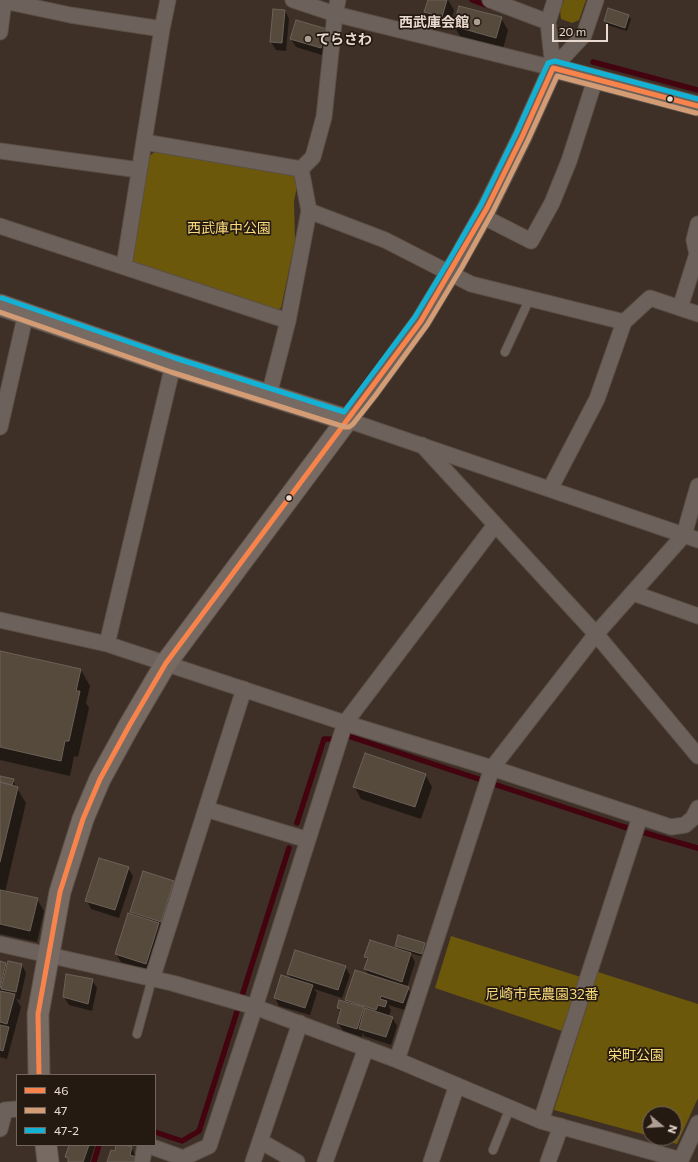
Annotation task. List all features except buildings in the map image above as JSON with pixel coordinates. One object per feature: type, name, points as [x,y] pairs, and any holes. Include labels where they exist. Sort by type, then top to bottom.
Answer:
[{"type":"main road","points":[[0,305],[173,364],[347,420],[166,663],[129,726],[93,795],[83,819],[60,892],[38,1014],[39,1074]]},
{"type":"main road","points":[[46,1146],[48,1162]]},
{"type":"street","points":[[0,32],[3,0],[70,15],[162,29]]},
{"type":"street","points":[[124,266],[168,0]]},
{"type":"street","points":[[293,0],[337,7],[596,80],[698,106]]},
{"type":"street","points":[[490,0],[548,22]]},
{"type":"street","points":[[553,68],[548,22],[555,0]]},
{"type":"street","points":[[596,0],[584,35],[553,68],[522,137],[482,216],[449,274],[421,320],[347,420],[698,540]]},
{"type":"street","points":[[301,169],[313,157],[324,117],[337,7]]},
{"type":"street","points":[[482,216],[531,241],[552,203],[569,161],[596,80]]},
{"type":"street","points":[[144,142],[301,169]]},
{"type":"street","points":[[0,151],[139,170]]},
{"type":"street","points":[[269,395],[288,321],[309,211],[301,169]]},
{"type":"street","points":[[309,211],[385,240],[471,284],[624,322]]},
{"type":"street","points":[[680,308],[696,254],[694,240],[698,224]]},
{"type":"street","points":[[0,226],[288,321]]},
{"type":"street","points":[[550,489],[598,399],[624,322],[650,298],[698,314]]},
{"type":"street","points":[[0,427],[26,313]]},
{"type":"street","points":[[107,644],[173,364]]},
{"type":"street","points":[[422,445],[596,634],[698,756]]},
{"type":"street","points":[[397,1060],[489,777],[596,634],[684,535],[698,486]]},
{"type":"street","points":[[149,1146],[183,1158],[209,1146],[255,1007],[345,723],[495,525]]},
{"type":"street","points":[[633,593],[698,616]]},
{"type":"street","points":[[0,620],[107,644],[345,723],[489,777],[637,825],[671,827],[685,825],[693,818],[698,808]]},
{"type":"street","points":[[152,979],[244,689]]},
{"type":"street","points":[[206,808],[308,840]]},
{"type":"street","points":[[540,1120],[637,825]]},
{"type":"street","points":[[0,944],[172,983],[255,1007],[397,1060],[540,1120],[680,1161],[698,1123]]},
{"type":"street","points":[[252,1162],[300,1023]]},
{"type":"street","points":[[325,1162],[366,1048]]},
{"type":"street","points":[[431,1162],[457,1085]]},
{"type":"street","points":[[0,1129],[5,1110],[16,1109]]},
{"type":"street","points":[[548,1162],[561,1126]]},
{"type":"street","points":[[260,1141],[297,1162]]},
{"type":"street","points":[[142,1162],[146,1146]]},
{"type":"lane","points":[[505,352],[530,298]]},
{"type":"lane","points":[[137,1034],[152,979]]},
{"type":"lane","points":[[493,1150],[510,1108]]},
{"type":"green space","points":[[564,0],[586,0],[579,20],[572,23],[561,19],[560,10]]},
{"type":"green space","name":"西武庫中公園","points":[[155,152],[292,171],[298,182],[294,201],[295,241],[281,308],[275,312],[135,266],[132,260],[149,156]]},
{"type":"green space","name":"尼崎市民農園32番","points":[[451,936],[581,977],[562,1031],[435,988]]},
{"type":"green space","name":"栄町公園","points":[[598,972],[698,1004],[698,1098],[682,1133],[682,1106],[642,1106],[642,1134],[554,1110]]},
{"type":"waterway","points":[[472,0],[491,7]]},
{"type":"waterway","points":[[593,62],[698,90]]},
{"type":"waterway","points":[[351,737],[621,826],[698,848]]},
{"type":"waterway","points":[[297,823],[324,739],[330,739]]},
{"type":"waterway","points":[[156,1132],[182,1141],[199,1131],[289,848]]},
{"type":"waterway","points":[[94,1162],[99,1146]]},
{"type":"transit line","name":"47-2","points":[[2,298],[175,358],[344,412],[415,317],[450,259],[481,205],[516,134],[548,63],[555,61],[698,99]]},
{"type":"transit line","name":"46","points":[[39,1074],[38,1014],[60,892],[83,819],[100,779],[166,663],[421,321],[487,208],[522,137],[553,68],[698,106]]},
{"type":"transit line","name":"47","points":[[0,312],[171,372],[349,427],[375,396],[427,325],[462,267],[493,211],[528,140],[557,76],[696,113]]},
{"type":"place","name":"西武庫会館","points":[[477,22]]},
{"type":"place","name":"てらさわ","points":[[308,39]]}]
